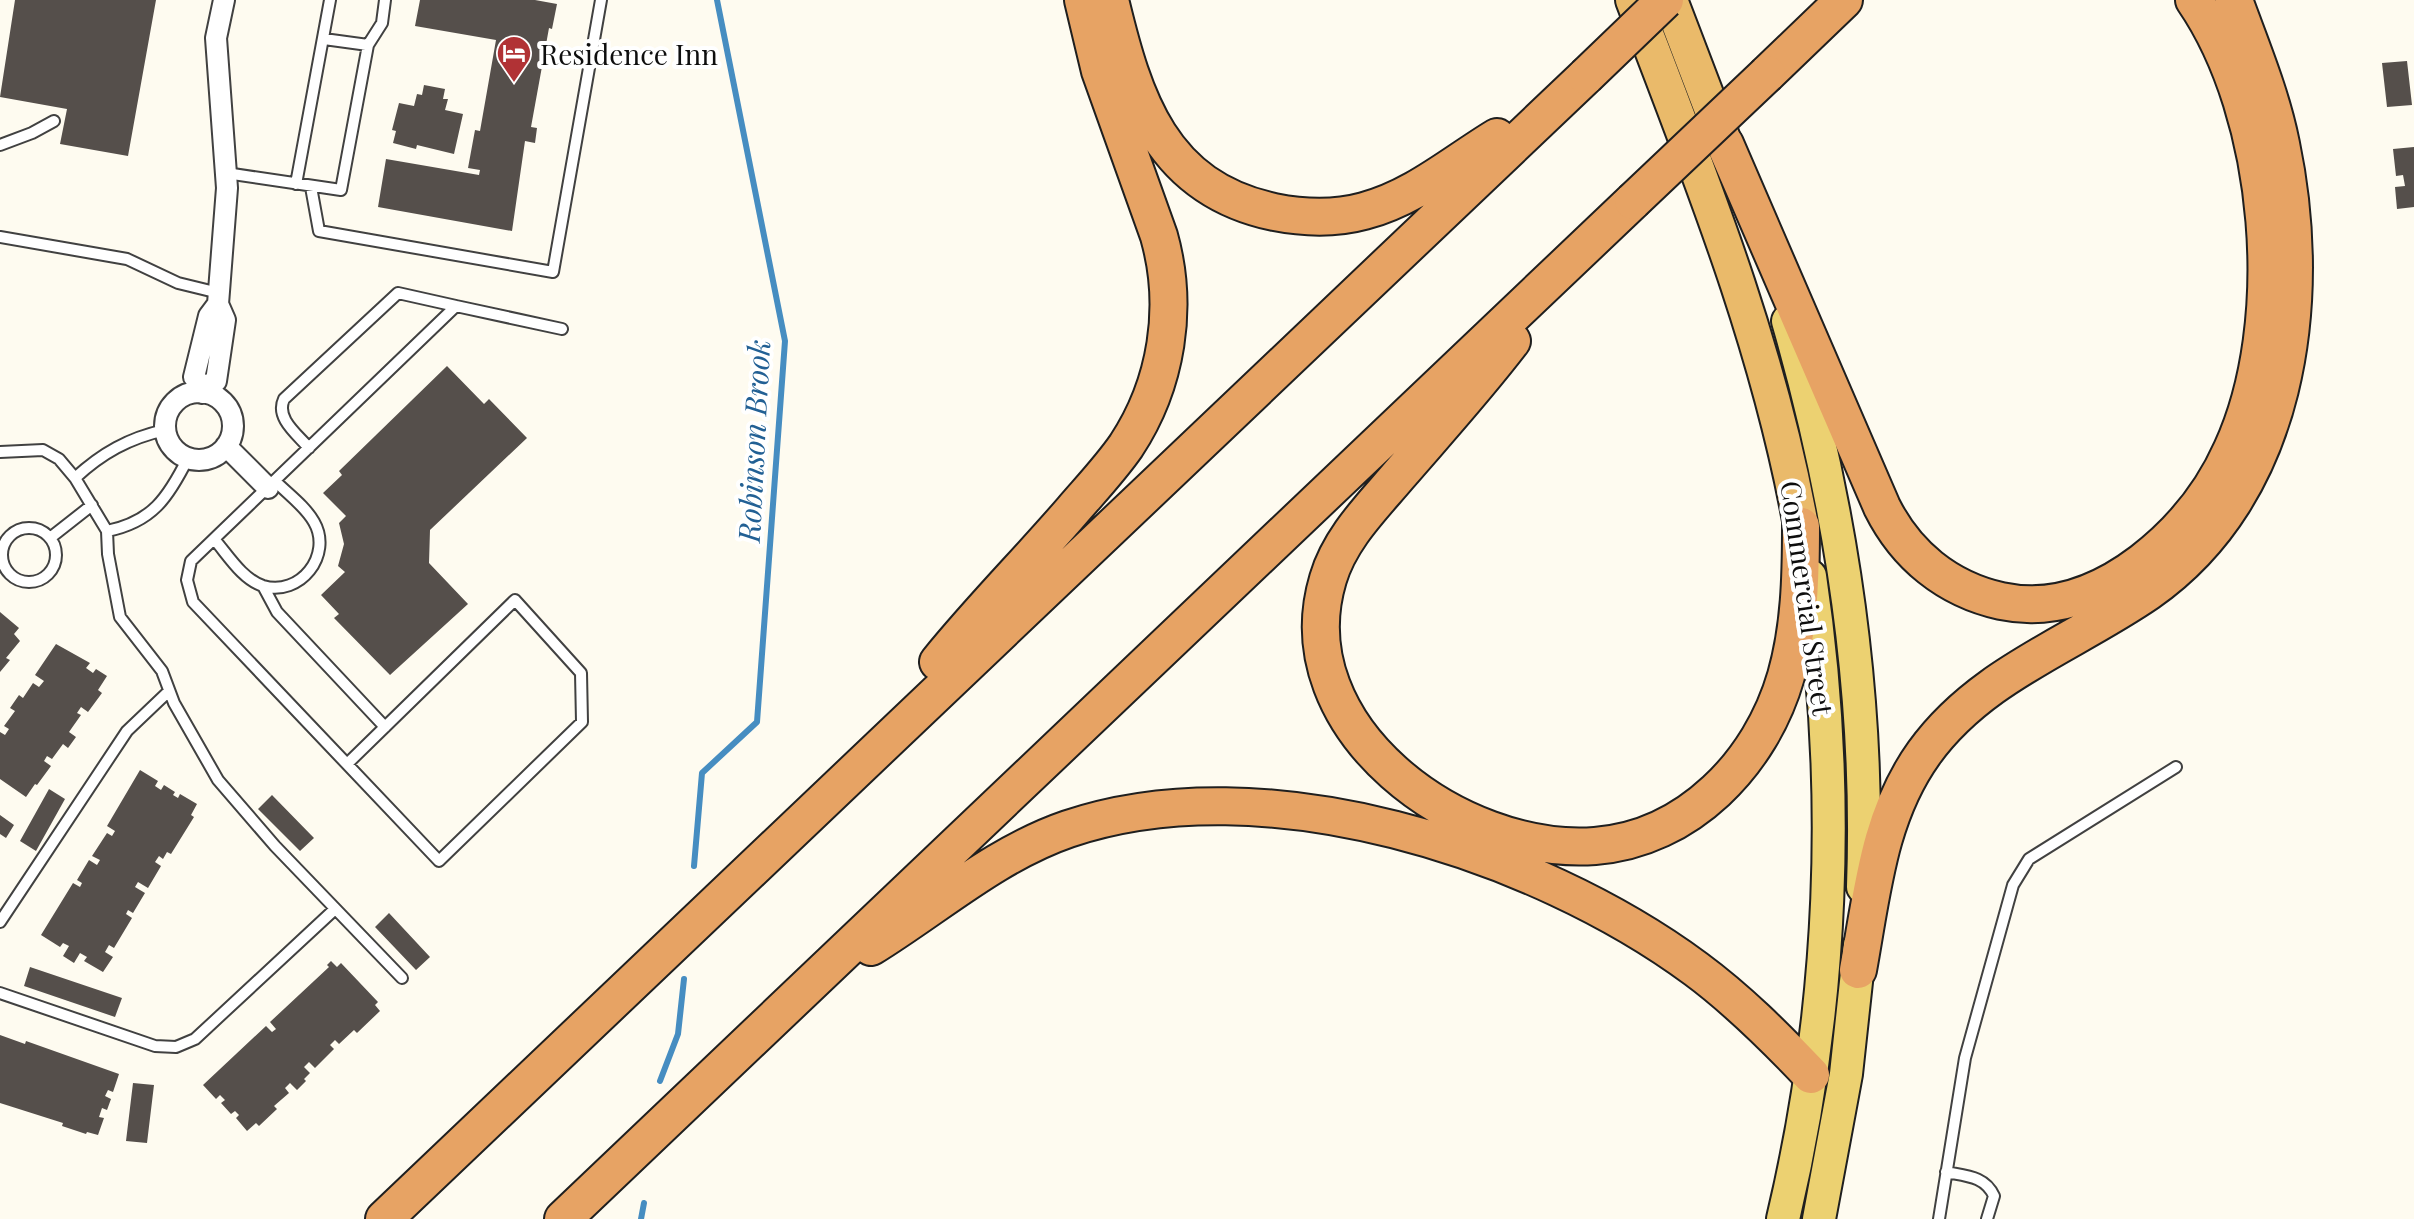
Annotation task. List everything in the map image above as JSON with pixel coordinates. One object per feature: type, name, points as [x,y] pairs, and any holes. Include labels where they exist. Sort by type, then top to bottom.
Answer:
[{"type":"highway","points":[[846,779],[944,655],[1121,453],[1142,418],[1158,378],[1169,322],[1166,260],[1100,71],[1083,0]]},
{"type":"highway","points":[[1110,0],[1138,92],[1173,156],[1185,170],[1208,187],[1268,210],[1321,217],[1373,209],[1416,189],[1573,88]]},
{"type":"highway","name":"Commercial Street","points":[[1633,0],[1745,302],[1780,424],[1801,526]]},
{"type":"highway","points":[[384,1219],[1668,0]]},
{"type":"highway","name":"Commercial Street","points":[[1668,0],[1725,144]]},
{"type":"highway","points":[[563,1219],[1835,9],[1858,0]]},
{"type":"highway","points":[[1725,144],[1882,507],[1899,537],[1939,575],[1982,596],[2030,604],[2076,598],[2112,582],[2145,559],[2178,530],[2205,497],[2238,435],[2258,358],[2266,269],[2257,162],[2232,73],[2194,0]]},
{"type":"highway","points":[[1858,970],[1887,823],[1902,788],[1931,744],[1957,714],[1994,683],[2136,600],[2185,562],[2214,531],[2237,499],[2267,436],[2280,392],[2288,341],[2293,238],[2279,133],[2234,0]]},
{"type":"highway","points":[[1583,248],[1495,364],[1355,527],[1332,566],[1320,622],[1322,647],[1335,693],[1364,740],[1394,772],[1427,799],[1468,821],[1509,836],[1551,844],[1592,846],[1631,840],[1664,828],[1703,803],[1727,781],[1756,743],[1775,707],[1786,678],[1796,631],[1801,526]]},
{"type":"highway","points":[[809,985],[924,914],[995,864],[1066,830],[1123,813],[1163,807],[1219,806],[1279,810],[1356,822],[1432,840],[1501,864],[1569,893],[1626,924],[1694,968],[1763,1025],[1811,1075]]},
{"type":"main road","name":"Commercial Street","points":[[1725,144],[1764,248],[1796,349],[1824,461],[1842,553],[1855,657],[1863,795],[1858,970],[1846,1074],[1819,1219]]},
{"type":"main road","name":"Commercial Street","points":[[1783,1219],[1811,1075],[1825,938],[1829,823],[1823,686],[1801,526]]},
{"type":"street","points":[[203,390],[218,399],[229,412],[232,430],[220,453],[205,460],[188,458],[172,447],[165,430],[168,411],[174,403],[216,381],[225,320],[218,299],[227,188],[216,38],[224,0]]},
{"type":"street","points":[[226,446],[271,485]]},
{"type":"lane","points":[[296,184],[330,0]]},
{"type":"lane","points":[[226,173],[341,190],[368,45],[382,23],[385,0]]},
{"type":"lane","points":[[311,187],[319,231],[553,272],[601,0]]},
{"type":"lane","points":[[324,39],[368,45]]},
{"type":"lane","points":[[0,145],[54,121]]},
{"type":"lane","points":[[0,237],[127,259],[218,299]]},
{"type":"lane","points":[[309,448],[282,417],[280,407],[284,399],[398,293],[562,329]]},
{"type":"lane","points":[[347,764],[515,600],[581,673],[582,722],[439,861],[193,602],[187,580],[191,561],[456,306]]},
{"type":"lane","points":[[75,478],[118,444],[165,430]]},
{"type":"lane","points":[[0,452],[43,450],[59,459],[75,478],[107,531],[108,554],[120,617],[162,671],[169,691],[218,780],[275,846],[402,978]]},
{"type":"lane","points":[[107,531],[129,527],[149,515],[164,499],[188,458]]},
{"type":"lane","points":[[214,539],[243,574],[263,586],[286,587],[296,583],[313,567],[320,545],[315,523],[271,485]]},
{"type":"lane","points":[[50,538],[92,505]]},
{"type":"lane","points":[[19,529],[36,529],[50,538],[56,554],[55,562],[46,576],[30,582],[21,581],[8,572],[2,556],[6,540],[12,534],[19,529]]},
{"type":"lane","points":[[263,586],[277,612],[385,727]]},
{"type":"lane","points":[[0,922],[127,731],[169,691]]},
{"type":"lane","points":[[1939,1219],[1965,1058],[2013,885],[2020,871],[2029,859],[2176,767]]},
{"type":"lane","points":[[0,993],[155,1046],[176,1047],[195,1039],[335,909]]},
{"type":"lane","points":[[1946,1172],[1980,1179],[1991,1188],[1994,1196],[1987,1219]]},
{"type":"building","points":[[15,0],[156,0],[128,156],[60,144],[67,109],[0,97]]},
{"type":"building","name":"Residence Inn","points":[[420,0],[535,0],[557,4],[552,29],[549,28],[531,127],[537,128],[535,143],[525,141],[512,231],[378,207],[386,159],[479,175],[480,170],[468,168],[475,130],[480,131],[496,40],[415,26]]},
{"type":"building","points":[[2407,61],[2412,105],[2387,107],[2382,63]]},
{"type":"building","points":[[424,85],[445,89],[443,99],[448,99],[445,110],[463,114],[454,154],[393,143],[396,131],[392,130],[399,103],[414,106],[417,94],[422,95]]},
{"type":"building","points":[[2414,147],[2414,207],[2397,209],[2395,187],[2405,186],[2403,175],[2396,176],[2393,149]]},
{"type":"building","points":[[447,366],[484,404],[489,399],[527,438],[430,530],[429,563],[468,604],[390,675],[334,618],[339,614],[321,595],[345,572],[338,566],[344,544],[339,523],[346,516],[323,493],[342,475],[339,471]]},
{"type":"building","points":[[0,612],[19,628],[14,634],[20,641],[6,658],[10,660],[0,672]]},
{"type":"building","points":[[56,644],[90,663],[86,668],[93,673],[96,669],[107,676],[98,690],[102,693],[88,712],[81,707],[77,713],[81,715],[69,732],[76,737],[68,748],[63,744],[52,759],[47,756],[44,761],[51,766],[26,797],[0,779],[0,732],[5,735],[9,729],[4,726],[15,711],[10,708],[19,695],[23,698],[33,683],[39,687],[44,681],[35,675]]},
{"type":"building","points":[[140,770],[158,781],[155,786],[161,790],[164,785],[178,798],[180,794],[197,804],[191,815],[194,817],[171,854],[167,852],[163,859],[159,856],[155,862],[161,866],[148,888],[138,882],[135,887],[145,893],[133,913],[128,910],[126,914],[132,918],[114,948],[109,945],[105,952],[113,957],[103,972],[84,961],[87,957],[80,953],[74,963],[63,956],[69,946],[63,943],[60,947],[41,935],[73,883],[80,887],[82,883],[77,880],[89,860],[97,865],[100,860],[92,856],[107,833],[112,836],[115,831],[107,826]]},
{"type":"building","points":[[49,789],[65,799],[36,851],[20,841]]},
{"type":"building","points":[[272,795],[314,838],[300,851],[258,809]]},
{"type":"building","points":[[0,815],[14,825],[6,838],[0,834]]},
{"type":"building","points":[[389,913],[430,957],[416,970],[375,927]]},
{"type":"building","points":[[331,961],[337,967],[341,963],[378,1002],[375,1005],[380,1011],[357,1033],[354,1030],[339,1044],[335,1040],[330,1045],[334,1049],[315,1068],[309,1062],[304,1067],[310,1073],[304,1079],[306,1081],[297,1090],[290,1083],[285,1088],[289,1093],[274,1106],[277,1109],[259,1126],[256,1123],[247,1131],[236,1118],[239,1115],[235,1111],[231,1114],[221,1103],[225,1100],[220,1095],[216,1099],[203,1085],[266,1026],[272,1032],[276,1029],[270,1022],[329,967],[327,965]]},
{"type":"building","points":[[30,967],[122,998],[115,1017],[24,986]]},
{"type":"building","points":[[0,1035],[119,1074],[113,1092],[108,1090],[105,1096],[111,1099],[107,1110],[102,1108],[99,1117],[104,1118],[98,1135],[86,1134],[62,1126],[63,1123],[0,1103]]},
{"type":"building","points":[[133,1083],[154,1085],[147,1143],[126,1141]]},
{"type":"waterway","name":"Robinson Brook","points":[[694,866],[702,773],[757,722],[785,341],[717,0]]},
{"type":"waterway","name":"Robinson Brook","points":[[660,1081],[678,1034],[684,979]]},
{"type":"waterway","name":"Robinson Brook","points":[[641,1219],[644,1203]]},
{"type":"place","name":"Residence Inn","points":[[514,84]]}]
